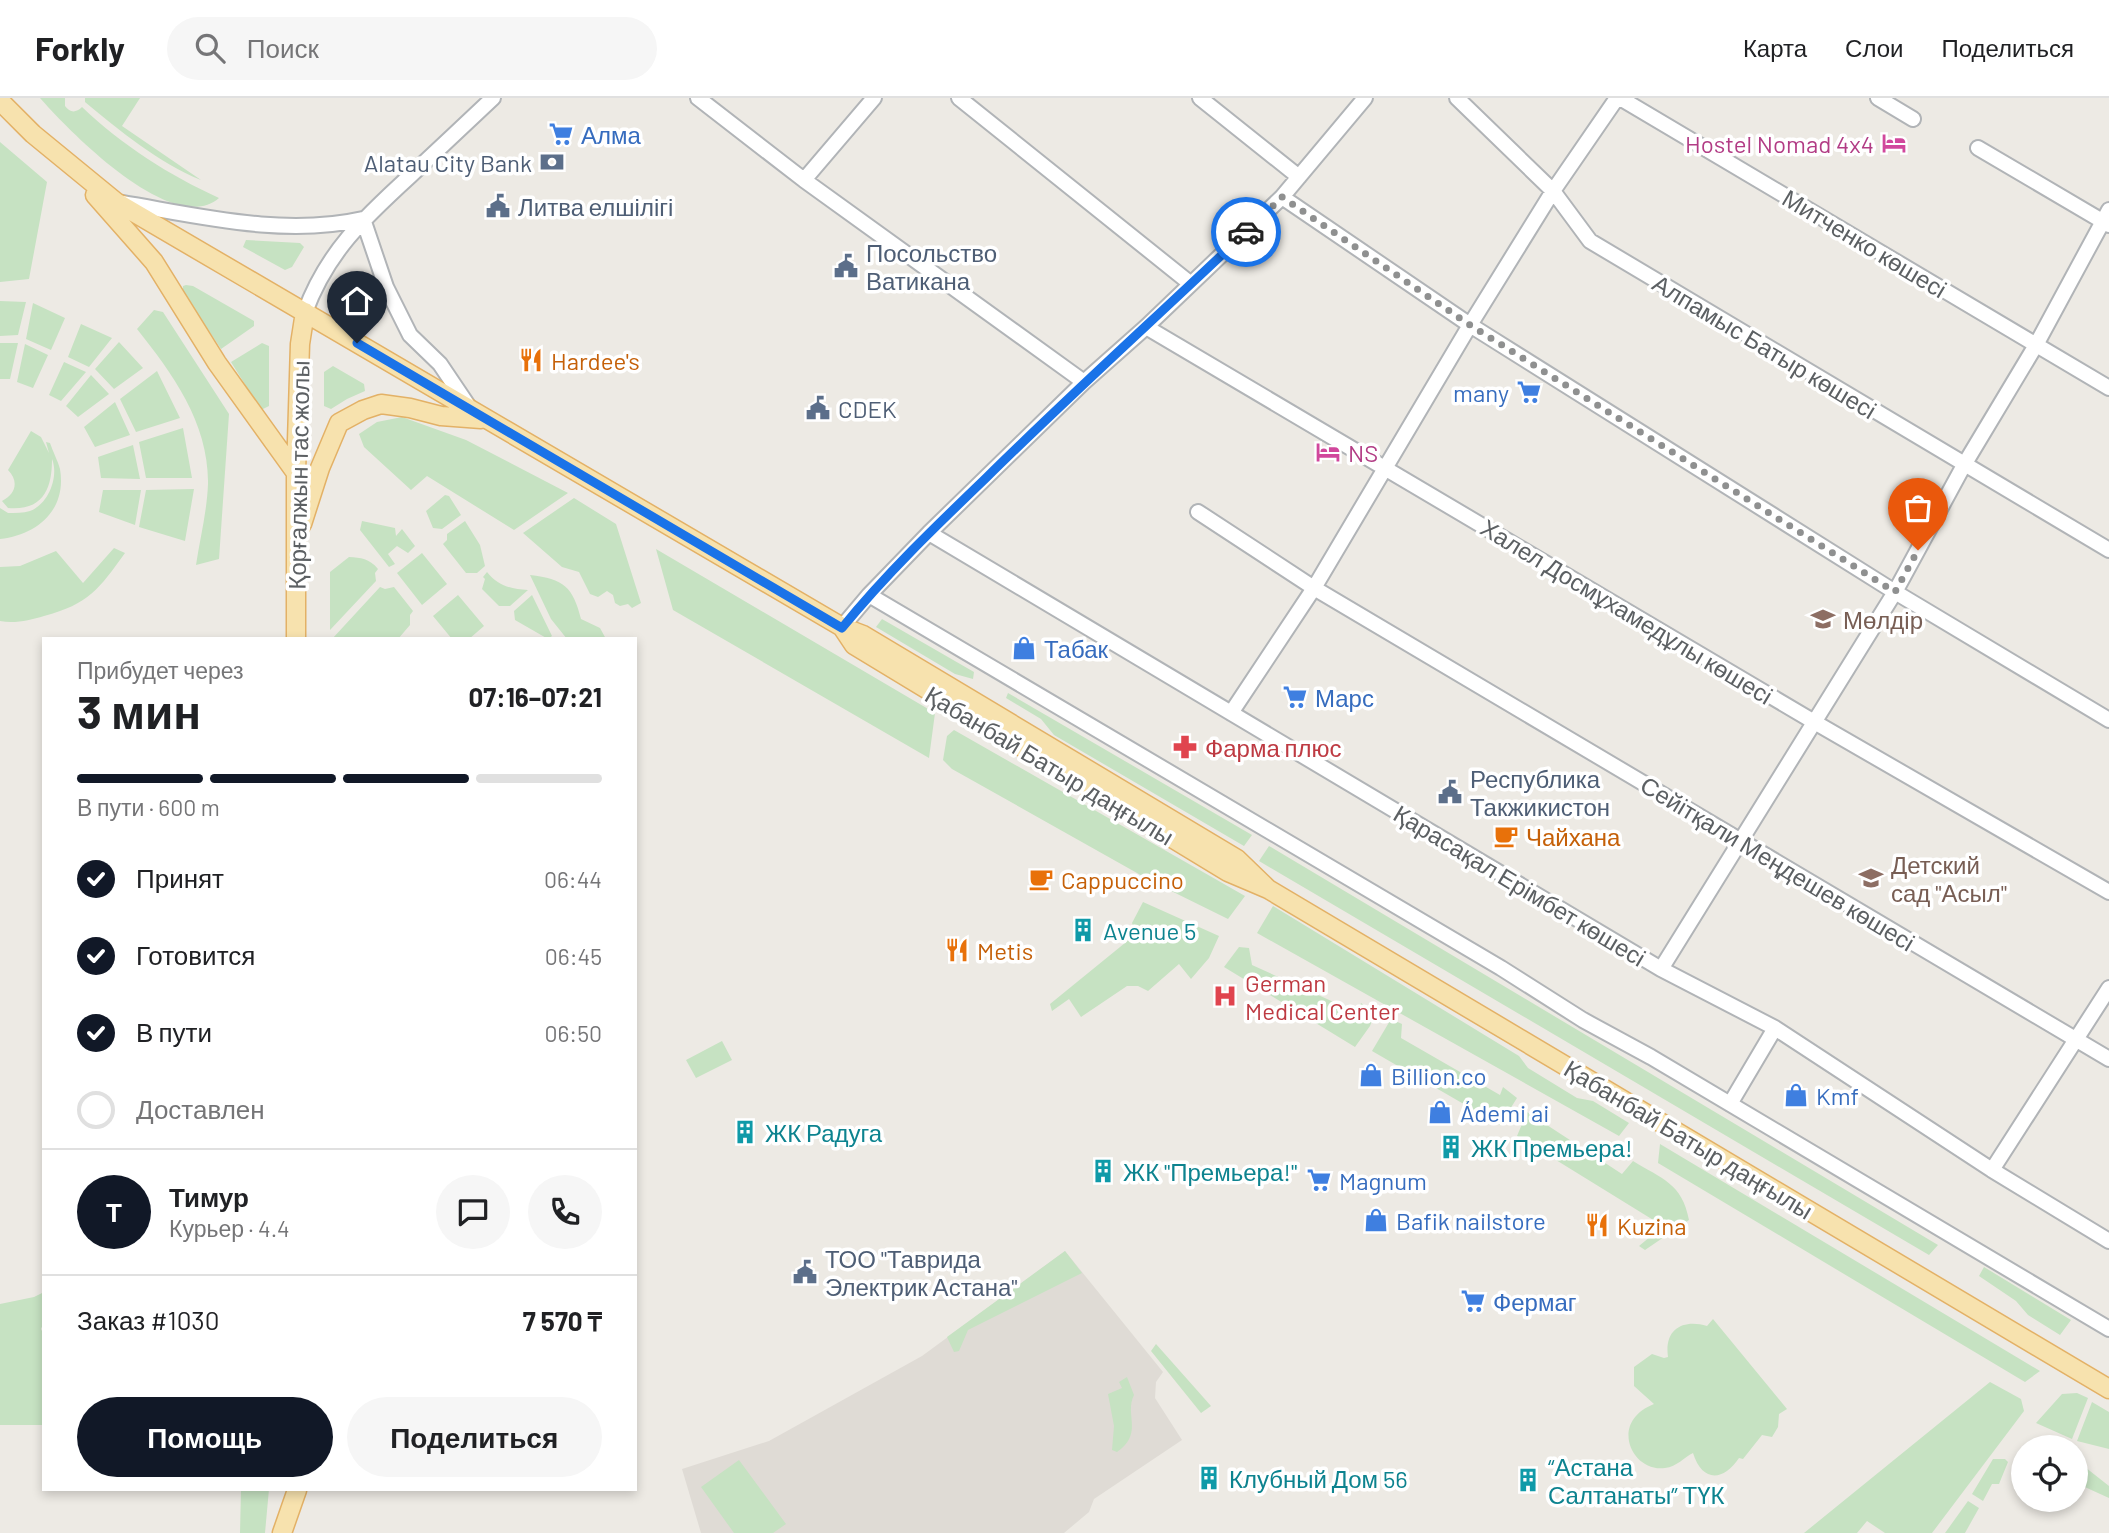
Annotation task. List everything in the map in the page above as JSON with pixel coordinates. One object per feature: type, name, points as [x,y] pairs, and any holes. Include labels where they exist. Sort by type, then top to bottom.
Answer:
[{"type":"main road","name":"Қабанбай Батыр даңғылы","points":[[0,101],[33,134],[116,202],[842,628],[854,645],[1228,872],[1268,889],[2109,1389]]},
{"type":"main road","points":[[65,161],[154,262],[217,363],[296,472]]},
{"type":"main road","name":"Қорғалжын тас жолы","points":[[296,637],[296,472],[300,344],[305,312]]},
{"type":"main road","points":[[296,545],[320,468],[339,423],[381,404],[441,416],[479,415]]},
{"type":"main road","points":[[282,1533],[296,1491]]},
{"type":"main road","points":[[297,1491],[297,1533]]},
{"type":"street","points":[[305,312],[315,284],[339,246],[363,219],[493,98]]},
{"type":"street","points":[[698,98],[804,180],[1084,382]]},
{"type":"street","points":[[804,180],[874,98]]},
{"type":"street","points":[[959,98],[1191,284]]},
{"type":"street","points":[[1200,98],[1299,177]]},
{"type":"street","points":[[842,628],[869,595],[929,533],[1084,382],[1146,327],[1282,197],[1365,98]]},
{"type":"street","name":"Алпамыс Батыр көшесі","points":[[1457,98],[1553,191],[1590,241],[2109,550]]},
{"type":"street","points":[[1231,713],[1314,588],[1553,191],[1619,98]]},
{"type":"street","name":"Митченко көшесі","points":[[1619,98],[2109,388]]},
{"type":"street","points":[[1878,98],[1913,119]]},
{"type":"street","points":[[1661,969],[1895,592],[1964,465],[2107,219],[1978,148]]},
{"type":"street","points":[[1282,197],[1470,325],[1895,592],[2109,720]]},
{"type":"street","points":[[116,202],[236,222],[327,225],[363,219]]},
{"type":"street","points":[[363,219],[386,287],[410,335],[439,365],[479,415]]},
{"type":"street","name":"Халел Досмұхамедұлы көшесі","points":[[1146,327],[1816,723],[2109,892]]},
{"type":"street","name":"Сейітқали Меңдешев көшесі","points":[[1198,512],[1314,588],[2109,1059]]},
{"type":"street","name":"Қарасақал Ерімбет көшесі","points":[[929,533],[1661,969],[1774,1028],[1992,1170],[2109,1241]]},
{"type":"street","points":[[869,595],[2109,1329]]},
{"type":"street","points":[[1992,1170],[2109,988]]},
{"type":"street","points":[[1730,1104],[1774,1028]]},
{"type":"shaded area","points":[[1065,1251],[1163,1372],[1156,1382],[1155,1398],[1182,1440],[1094,1499],[1089,1512],[1064,1533],[701,1533],[682,1469],[769,1441],[922,1356]]},
{"type":"green space","points":[[40,98],[65,98],[65,106],[71,111],[82,107],[147,158],[182,180],[219,198],[199,207],[176,204],[150,193],[97,155]]},
{"type":"green space","points":[[85,98],[140,98],[122,126],[201,180],[140,146],[85,102]]},
{"type":"green space","points":[[0,142],[47,182],[29,279],[0,282]]},
{"type":"green space","points":[[246,240],[300,243],[304,247],[292,267],[285,270],[243,247]]},
{"type":"green space","points":[[349,272],[359,272],[375,312],[367,318],[337,300]]},
{"type":"green space","points":[[183,286],[193,286],[254,321],[254,326],[221,349],[183,292]]},
{"type":"green space","points":[[0,301],[26,302],[18,335],[0,336]]},
{"type":"green space","points":[[33,303],[65,318],[51,350],[26,339]]},
{"type":"green space","points":[[154,310],[163,312],[229,414],[219,559],[196,565],[205,515],[207,462],[195,420],[176,382],[137,329]]},
{"type":"green space","points":[[81,324],[112,338],[89,367],[68,357]]},
{"type":"green space","points":[[119,342],[143,368],[114,389],[95,369]]},
{"type":"green space","points":[[0,343],[18,343],[10,379],[0,379]]},
{"type":"green space","points":[[262,343],[269,346],[269,406],[261,410],[231,362]]},
{"type":"green space","points":[[25,344],[48,355],[33,388],[17,382]]},
{"type":"green space","points":[[64,362],[86,372],[61,401],[49,395]]},
{"type":"green space","points":[[333,366],[364,384],[365,391],[331,409],[324,406],[324,372]]},
{"type":"green space","points":[[157,371],[180,418],[136,432],[120,399]]},
{"type":"green space","points":[[91,375],[109,394],[78,417],[66,406]]},
{"type":"green space","points":[[115,402],[130,435],[95,447],[84,427]]},
{"type":"green space","points":[[402,417],[466,440],[568,493],[514,530],[427,476],[411,490],[364,447],[359,434],[377,422]]},
{"type":"green space","points":[[183,428],[192,478],[146,478],[139,442]]},
{"type":"green space","points":[[31,431],[41,437],[49,453],[46,442],[50,443],[60,469],[59,497],[54,508],[37,526],[13,537],[0,539],[0,508],[8,513],[30,511],[42,502],[51,489],[54,473],[52,459],[52,470],[44,496],[30,506],[20,508],[8,508],[2,501],[13,491],[14,478],[8,470]]},
{"type":"green space","points":[[133,445],[140,479],[101,478],[98,457]]},
{"type":"green space","points":[[194,489],[185,541],[139,527],[146,490]]},
{"type":"green space","points":[[103,490],[141,490],[135,525],[99,512]]},
{"type":"green space","points":[[445,495],[449,496],[461,515],[442,529],[433,528],[426,511]]},
{"type":"green space","points":[[574,498],[616,524],[641,603],[632,608],[628,604],[620,606],[607,591],[598,597],[590,594],[579,572],[562,567],[523,533]]},
{"type":"green space","points":[[362,521],[395,528],[396,536],[402,529],[415,546],[408,553],[397,546],[388,554],[395,564],[389,567],[360,530]]},
{"type":"green space","points":[[465,521],[480,545],[485,566],[477,573],[466,573],[443,544],[447,540],[447,534]]},
{"type":"green space","points":[[114,548],[125,553],[100,586],[83,600],[33,619],[0,621],[0,567],[20,566],[56,551],[83,583]]},
{"type":"green space","points":[[656,549],[935,713],[929,758],[673,610]]},
{"type":"green space","points":[[422,553],[447,584],[422,605],[397,573]]},
{"type":"green space","points":[[349,557],[365,559],[375,565],[378,569],[375,573],[376,581],[330,630],[330,572]]},
{"type":"green space","points":[[487,572],[505,586],[528,590],[510,606],[499,606],[482,589],[485,579],[483,577]]},
{"type":"green space","points":[[530,575],[551,579],[565,586],[574,599],[581,619],[600,628],[605,637],[565,637],[551,619]]},
{"type":"green space","points":[[380,587],[394,587],[413,611],[410,625],[400,637],[334,637]]},
{"type":"green space","points":[[458,595],[484,626],[471,637],[450,637],[433,616]]},
{"type":"green space","points":[[532,595],[552,636],[545,637],[515,620],[514,611]]},
{"type":"green space","points":[[882,619],[974,672],[973,679],[955,674],[876,627]]},
{"type":"green space","points":[[1008,693],[1252,835],[1244,846],[1054,735],[1041,719],[1006,698]]},
{"type":"green space","points":[[954,730],[1245,896],[1228,919],[1153,882],[952,769],[943,760],[947,736]]},
{"type":"green space","points":[[1269,846],[1938,1245],[1929,1255],[1259,861]]},
{"type":"green space","points":[[1143,902],[1219,936],[1209,958],[1191,979],[1179,964],[1148,991],[1138,986],[1127,986],[1081,1017],[1069,999],[1052,1011],[1050,1004],[1136,934],[1132,923]]},
{"type":"green space","points":[[1273,906],[1519,1056],[1528,1068],[1577,1098],[1593,1101],[1629,1123],[1619,1136],[1257,933]]},
{"type":"green space","points":[[1239,947],[1249,948],[1252,965],[1358,1013],[1361,1003],[1375,1013],[1370,1026],[1355,1047],[1224,967]]},
{"type":"green space","points":[[1391,1019],[1402,1024],[1401,1038],[1500,1095],[1503,1087],[1517,1098],[1500,1125],[1372,1051]]},
{"type":"green space","points":[[722,1041],[732,1060],[696,1078],[686,1060]]},
{"type":"green space","points":[[1527,1112],[1622,1174],[1633,1161],[1662,1178],[1676,1190],[1689,1220],[1645,1250],[1639,1246],[1663,1226],[1517,1136]]},
{"type":"green space","points":[[1660,1144],[2040,1371],[2025,1382],[1658,1163]]},
{"type":"green space","points":[[1065,1251],[1082,1273],[968,1330],[959,1351],[954,1352],[947,1337]]},
{"type":"green space","points":[[1984,1267],[2071,1320],[2060,1335],[2028,1315],[2016,1301],[1979,1276]]},
{"type":"green space","points":[[42,1293],[42,1425],[0,1425],[0,1304]]},
{"type":"green space","points":[[1713,1319],[1787,1409],[1779,1414],[1778,1427],[1772,1437],[1762,1435],[1743,1459],[1739,1458],[1720,1475],[1707,1474],[1697,1463],[1693,1453],[1677,1464],[1665,1468],[1643,1463],[1630,1445],[1629,1433],[1632,1422],[1640,1412],[1654,1404],[1634,1386],[1634,1367],[1652,1354],[1668,1357],[1669,1339],[1677,1328],[1690,1324],[1707,1326]]},
{"type":"green space","points":[[1156,1344],[1211,1406],[1201,1413],[1151,1351]]},
{"type":"green space","points":[[1127,1377],[1134,1395],[1131,1410],[1132,1431],[1125,1445],[1117,1452],[1112,1450],[1114,1426],[1108,1394],[1122,1388],[1119,1382]]},
{"type":"green space","points":[[1990,1382],[2021,1399],[2024,1411],[1932,1533],[1885,1533],[1867,1521],[1857,1533],[1804,1533]]},
{"type":"green space","points":[[2077,1393],[2088,1398],[2074,1435],[2063,1435],[2036,1423],[2062,1394]]},
{"type":"green space","points":[[2092,1402],[2109,1412],[2109,1449],[2088,1444],[2088,1435],[2079,1435]]},
{"type":"green space","points":[[1993,1459],[2005,1459],[2008,1462],[1999,1484],[1992,1484],[1983,1501],[1972,1494]]},
{"type":"green space","points":[[739,1460],[786,1524],[773,1533],[734,1533],[701,1487]]},
{"type":"green space","points":[[2088,1469],[2109,1486],[2109,1498],[2088,1488]]},
{"type":"green space","points":[[241,1491],[269,1491],[265,1533],[240,1533]]},
{"type":"green space","points":[[1968,1501],[1979,1508],[1965,1533],[1945,1533]]},
{"type":"way so far","points":[[1246,232],[1282,197],[1470,325],[1895,592],[1918,550]]},
{"type":"place","name":"Алма","points":[[561,134]]},
{"type":"place","name":"Hostel Nomad 4x4","points":[[1894,143]]},
{"type":"place","name":"Alatau City Bank","points":[[552,162]]},
{"type":"place","name":"Литва елшілігі","points":[[498,206]]},
{"type":"place","name":"Посольство Ватикана","points":[[846,266]]},
{"type":"place","name":"Hardee's","points":[[531,360]]},
{"type":"place","name":"many","points":[[1529,392]]},
{"type":"place","name":"CDEK","points":[[818,408]]},
{"type":"place","name":"NS","points":[[1328,452]]},
{"type":"place","name":"Мөлдір","points":[[1823,619]]},
{"type":"place","name":"Табак","points":[[1024,648]]},
{"type":"place","name":"Марс","points":[[1295,697]]},
{"type":"place","name":"Фарма плюс","points":[[1185,747]]},
{"type":"place","name":"Республика Такжикистон","points":[[1450,792]]},
{"type":"place","name":"Чайхана","points":[[1506,836]]},
{"type":"place","name":"Детский сад \"Асыл\"","points":[[1871,878]]},
{"type":"place","name":"Cappuccino","points":[[1041,879]]},
{"type":"place","name":"Avenue 5","points":[[1083,930]]},
{"type":"place","name":"Metis","points":[[957,950]]},
{"type":"place","name":"German Medical Center","points":[[1225,996]]},
{"type":"place","name":"Billion.co","points":[[1371,1075]]},
{"type":"place","name":"Kmf","points":[[1796,1095]]},
{"type":"place","name":"Ádemi ai","points":[[1440,1112]]},
{"type":"place","name":"ЖК Радуга","points":[[745,1132]]},
{"type":"place","name":"ЖК Премьера!","points":[[1451,1147]]},
{"type":"place","name":"ЖК \"Премьера!\"","points":[[1103,1171]]},
{"type":"place","name":"Magnum","points":[[1319,1180]]},
{"type":"place","name":"Bafik nailstore","points":[[1376,1220]]},
{"type":"place","name":"Kuzina","points":[[1597,1225]]},
{"type":"place","name":"ТОО \"Таврида Электрик Астана\"","points":[[805,1272]]},
{"type":"place","name":"Фермаг","points":[[1473,1301]]},
{"type":"place","name":"Клубный Дом 56","points":[[1209,1478]]},
{"type":"place","name":"“Астана Салтанаты” ТҮК","points":[[1528,1480]]},
{"type":"route","points":[[357,343],[842,628],[869,595],[929,533],[1084,382],[1246,232]]}]
